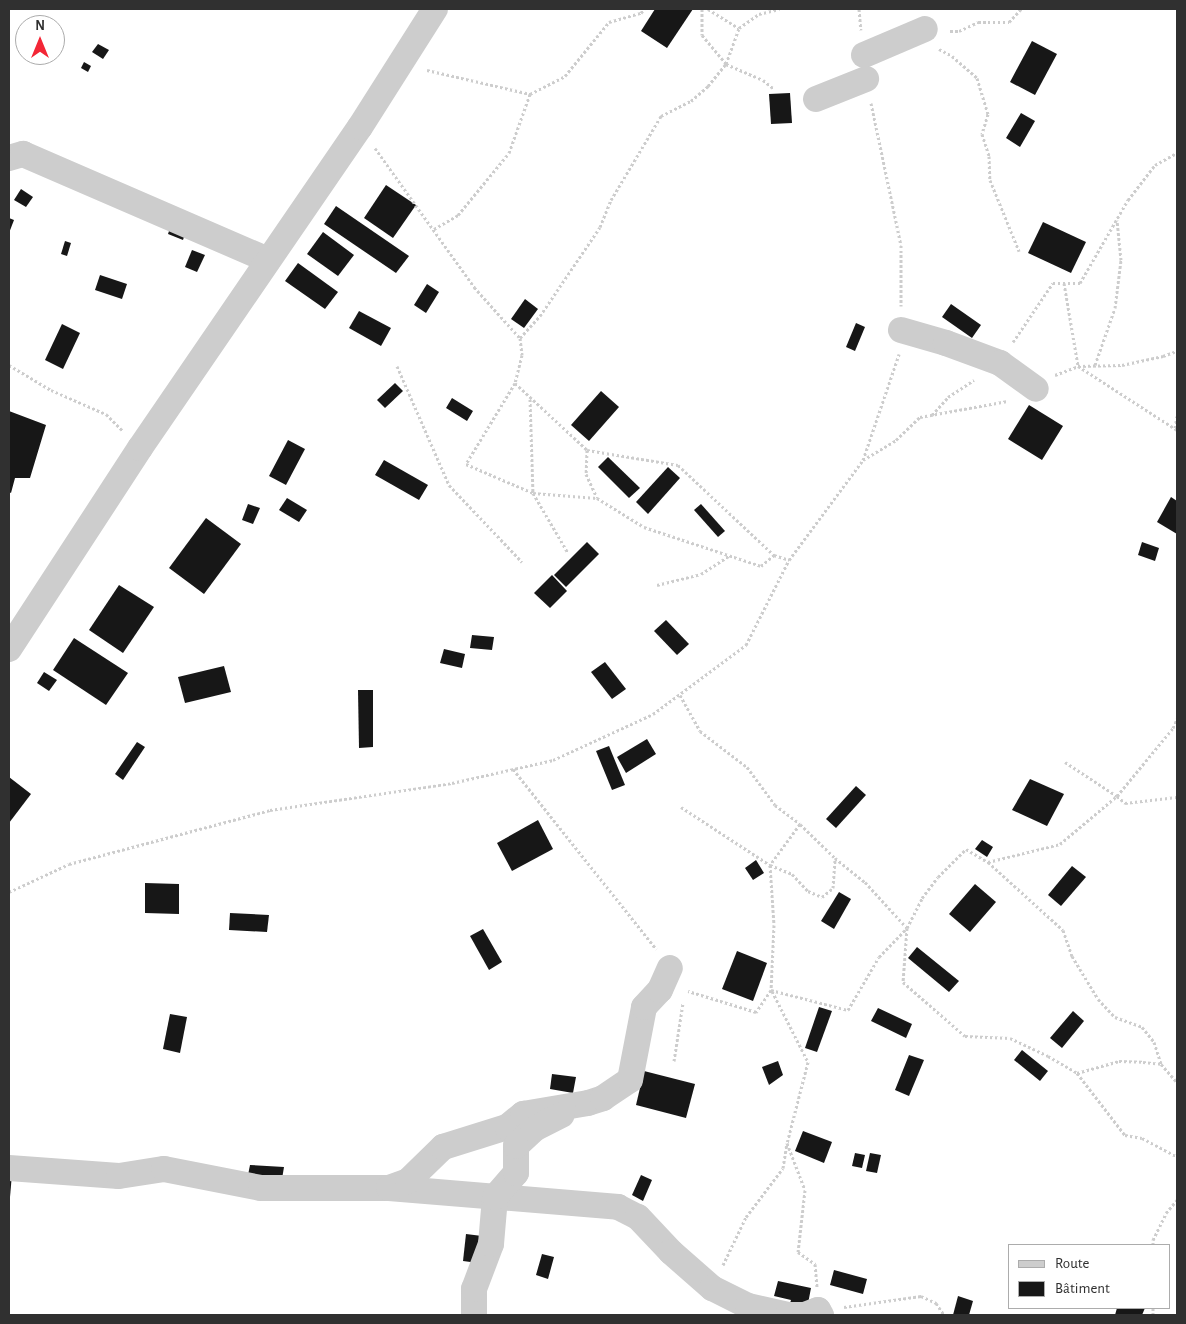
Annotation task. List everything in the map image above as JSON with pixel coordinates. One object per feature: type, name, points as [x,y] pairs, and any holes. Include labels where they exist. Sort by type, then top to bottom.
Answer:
[{"type":"street","points":[[9,648],[140,448],[360,127],[435,9]]},
{"type":"street","points":[[816,99],[925,29]]},
{"type":"street","points":[[9,158],[23,154],[268,260]]},
{"type":"street","points":[[901,330],[946,343],[1000,363],[1036,389]]},
{"type":"street","points":[[474,1315],[474,1289],[491,1244],[495,1197],[516,1173],[516,1146],[534,1128],[602,1098],[630,1080],[644,1008],[660,990],[670,968]]},
{"type":"street","points":[[389,1188],[408,1181],[443,1147],[507,1126],[523,1114],[547,1108],[588,1103]]},
{"type":"street","points":[[9,1168],[119,1176],[164,1169],[261,1188],[389,1188],[618,1207],[638,1217],[672,1252],[712,1288],[748,1306],[788,1315],[805,1315],[819,1312]]},
{"type":"path","points":[[401,64],[530,94],[565,76],[609,22],[641,12],[644,9]]},
{"type":"path","points":[[702,9],[702,34],[726,64],[774,88]]},
{"type":"path","points":[[708,9],[739,28]]},
{"type":"path","points":[[520,338],[540,316],[600,227],[611,200],[661,116],[691,101],[708,86],[726,64],[739,28],[759,14],[779,9]]},
{"type":"path","points":[[9,892],[69,864],[270,810],[452,783],[552,760],[653,714],[746,645],[789,560],[863,460],[901,349],[901,245],[865,67],[860,9]]},
{"type":"path","points":[[1020,251],[990,180],[989,156],[982,134],[988,114],[977,78],[952,56],[924,40],[925,29],[959,31],[978,22],[1009,22],[1022,9]]},
{"type":"path","points":[[434,229],[458,215],[509,153],[530,94]]},
{"type":"path","points":[[360,127],[474,287],[520,338],[522,354],[515,383],[466,464],[533,493],[597,498],[644,527],[730,554],[761,566],[774,555]]},
{"type":"path","points":[[932,415],[948,396],[1000,363],[1052,283],[1080,283],[1128,200],[1155,165],[1177,153]]},
{"type":"path","points":[[1095,365],[1115,308],[1115,295],[1122,260],[1117,220]]},
{"type":"path","points":[[1064,283],[1078,366],[1176,429],[1177,416]]},
{"type":"path","points":[[9,365],[50,390],[106,414],[140,448]]},
{"type":"path","points":[[397,366],[449,485],[522,562]]},
{"type":"path","points":[[515,383],[587,450],[678,465],[774,555],[789,560]]},
{"type":"path","points":[[530,398],[533,493],[568,553]]},
{"type":"path","points":[[587,450],[586,474],[597,498]]},
{"type":"path","points":[[657,585],[701,574],[730,554]]},
{"type":"path","points":[[680,695],[700,731],[747,767],[775,804],[800,824],[835,858],[865,882],[906,928],[902,982],[965,1036],[1010,1038],[1077,1073],[1125,1136],[1142,1138],[1177,1157]]},
{"type":"path","points":[[988,862],[1060,844],[1117,796],[1174,728],[1177,720]]},
{"type":"path","points":[[1065,762],[1125,803],[1177,797]]},
{"type":"path","points":[[513,770],[670,968]]},
{"type":"path","points":[[681,807],[770,865],[792,874],[808,891],[822,898],[833,888],[835,858]]},
{"type":"path","points":[[712,1288],[746,1217],[783,1168],[787,1143],[808,1062],[772,990],[774,925],[770,865],[800,824]]},
{"type":"path","points":[[772,990],[848,1010],[879,957],[906,928],[922,898],[966,849],[988,862],[1063,930],[1072,956],[1098,999],[1115,1017],[1142,1027],[1154,1042],[1161,1064],[1176,1081]]},
{"type":"path","points":[[674,1061],[685,990],[756,1012],[772,990]]},
{"type":"path","points":[[1077,1073],[1119,1061],[1161,1064]]},
{"type":"path","points":[[787,1143],[805,1190],[798,1252],[815,1264],[819,1312],[921,1296],[936,1303],[944,1315]]},
{"type":"path","points":[[1153,1244],[1153,1240],[1166,1213],[1177,1200]]},
{"type":"building","points":[[655,9],[693,9],[667,48],[641,31]]},
{"type":"building","points":[[1032,41],[1057,54],[1035,95],[1010,82]]},
{"type":"building","points":[[98,44],[109,50],[103,59],[92,52]]},
{"type":"building","points":[[84,62],[91,66],[88,72],[81,68]]},
{"type":"building","points":[[790,93],[792,123],[771,124],[769,94]]},
{"type":"building","points":[[1021,113],[1035,121],[1020,147],[1006,138]]},
{"type":"building","points":[[386,185],[416,205],[393,238],[364,218]]},
{"type":"building","points":[[21,189],[33,197],[26,207],[14,200]]},
{"type":"building","points":[[336,206],[409,256],[396,273],[324,224]]},
{"type":"building","points":[[9,218],[14,220],[9,233]]},
{"type":"building","points":[[1043,222],[1086,242],[1071,273],[1028,253]]},
{"type":"building","points":[[171,225],[186,231],[183,240],[168,234]]},
{"type":"building","points":[[323,232],[354,255],[338,276],[307,254]]},
{"type":"building","points":[[65,241],[71,243],[67,256],[61,254]]},
{"type":"building","points":[[192,250],[205,255],[197,272],[185,267]]},
{"type":"building","points":[[298,263],[338,292],[325,309],[285,281]]},
{"type":"building","points":[[100,275],[127,284],[122,299],[95,290]]},
{"type":"building","points":[[427,284],[439,292],[426,313],[414,305]]},
{"type":"building","points":[[525,299],[538,309],[524,328],[511,319]]},
{"type":"building","points":[[951,304],[981,325],[972,338],[942,317]]},
{"type":"building","points":[[359,311],[391,328],[381,346],[349,328]]},
{"type":"building","points":[[856,323],[865,327],[855,351],[846,347]]},
{"type":"building","points":[[62,324],[80,333],[63,369],[45,360]]},
{"type":"building","points":[[395,383],[403,391],[385,408],[377,400]]},
{"type":"building","points":[[601,391],[619,407],[589,441],[571,425]]},
{"type":"building","points":[[452,398],[473,411],[467,421],[446,408]]},
{"type":"building","points":[[1029,405],[1063,426],[1042,460],[1008,439]]},
{"type":"building","points":[[9,411],[46,425],[30,478],[15,478],[11,493],[9,492]]},
{"type":"building","points":[[288,440],[305,449],[286,485],[269,476]]},
{"type":"building","points":[[608,457],[640,488],[629,498],[598,467]]},
{"type":"building","points":[[384,460],[428,485],[419,500],[375,475]]},
{"type":"building","points":[[668,467],[680,478],[648,514],[636,502]]},
{"type":"building","points":[[1171,497],[1177,501],[1177,534],[1157,522]]},
{"type":"building","points":[[287,498],[307,510],[299,522],[279,510]]},
{"type":"building","points":[[248,504],[260,508],[253,524],[242,520]]},
{"type":"building","points":[[701,504],[725,531],[718,537],[694,510]]},
{"type":"building","points":[[206,518],[241,544],[204,594],[169,568]]},
{"type":"building","points":[[587,542],[599,554],[566,587],[554,575]]},
{"type":"building","points":[[1142,542],[1159,548],[1155,561],[1138,555]]},
{"type":"building","points":[[552,575],[567,591],[550,608],[534,593]]},
{"type":"building","points":[[119,585],[154,607],[123,653],[89,630]]},
{"type":"building","points":[[666,620],[689,644],[677,655],[654,631]]},
{"type":"building","points":[[472,635],[494,637],[492,650],[470,648]]},
{"type":"building","points":[[74,638],[128,673],[106,705],[53,670]]},
{"type":"building","points":[[444,649],[465,654],[462,668],[440,663]]},
{"type":"building","points":[[605,662],[626,689],[612,699],[591,672]]},
{"type":"building","points":[[224,666],[231,692],[185,703],[178,677]]},
{"type":"building","points":[[44,672],[57,680],[49,691],[37,683]]},
{"type":"building","points":[[358,690],[373,690],[373,747],[359,748]]},
{"type":"building","points":[[647,739],[656,754],[626,773],[617,757]]},
{"type":"building","points":[[137,742],[145,747],[123,780],[115,774]]},
{"type":"building","points":[[609,746],[625,785],[612,790],[596,751]]},
{"type":"building","points":[[9,777],[31,794],[9,823]]},
{"type":"building","points":[[1030,779],[1064,794],[1047,826],[1012,810]]},
{"type":"building","points":[[856,786],[866,795],[836,828],[826,819]]},
{"type":"building","points":[[538,820],[553,849],[512,871],[497,843]]},
{"type":"building","points":[[982,840],[993,847],[987,857],[975,849]]},
{"type":"building","points":[[756,860],[764,873],[753,880],[745,868]]},
{"type":"building","points":[[1072,866],[1086,877],[1061,906],[1048,895]]},
{"type":"building","points":[[145,883],[179,884],[179,914],[145,913]]},
{"type":"building","points":[[975,884],[996,902],[970,932],[949,914]]},
{"type":"building","points":[[839,892],[851,899],[834,929],[821,921]]},
{"type":"building","points":[[230,913],[269,915],[267,932],[229,930]]},
{"type":"building","points":[[483,929],[502,962],[489,970],[470,936]]},
{"type":"building","points":[[917,947],[959,981],[949,992],[908,958]]},
{"type":"building","points":[[737,951],[767,963],[753,1001],[722,989]]},
{"type":"building","points":[[819,1007],[832,1011],[817,1052],[805,1048]]},
{"type":"building","points":[[878,1008],[912,1024],[906,1038],[871,1021]]},
{"type":"building","points":[[1073,1011],[1084,1021],[1062,1048],[1050,1038]]},
{"type":"building","points":[[170,1014],[187,1017],[180,1053],[163,1049]]},
{"type":"building","points":[[1022,1050],[1048,1071],[1040,1081],[1014,1060]]},
{"type":"building","points":[[909,1055],[924,1060],[909,1096],[895,1090]]},
{"type":"building","points":[[778,1061],[783,1075],[769,1085],[762,1067]]},
{"type":"building","points":[[644,1071],[695,1084],[686,1118],[636,1105]]},
{"type":"building","points":[[552,1074],[576,1077],[573,1093],[550,1089]]},
{"type":"building","points":[[803,1131],[832,1142],[824,1163],[795,1151]]},
{"type":"building","points":[[855,1153],[865,1155],[862,1168],[852,1166]]},
{"type":"building","points":[[870,1153],[881,1155],[877,1173],[866,1171]]},
{"type":"building","points":[[250,1165],[284,1167],[282,1179],[248,1175]]},
{"type":"building","points":[[9,1173],[12,1174],[10,1197],[9,1196]]},
{"type":"building","points":[[641,1175],[652,1180],[643,1201],[632,1195]]},
{"type":"building","points":[[466,1234],[482,1236],[478,1263],[463,1261]]},
{"type":"building","points":[[542,1254],[554,1257],[548,1279],[536,1275]]},
{"type":"building","points":[[834,1270],[867,1279],[863,1294],[830,1285]]},
{"type":"building","points":[[778,1281],[811,1288],[806,1314],[788,1310],[791,1300],[774,1296]]},
{"type":"building","points":[[958,1296],[973,1301],[969,1315],[953,1315]]},
{"type":"building","points":[[1117,1309],[1145,1309],[1142,1315],[1115,1315]]}]
